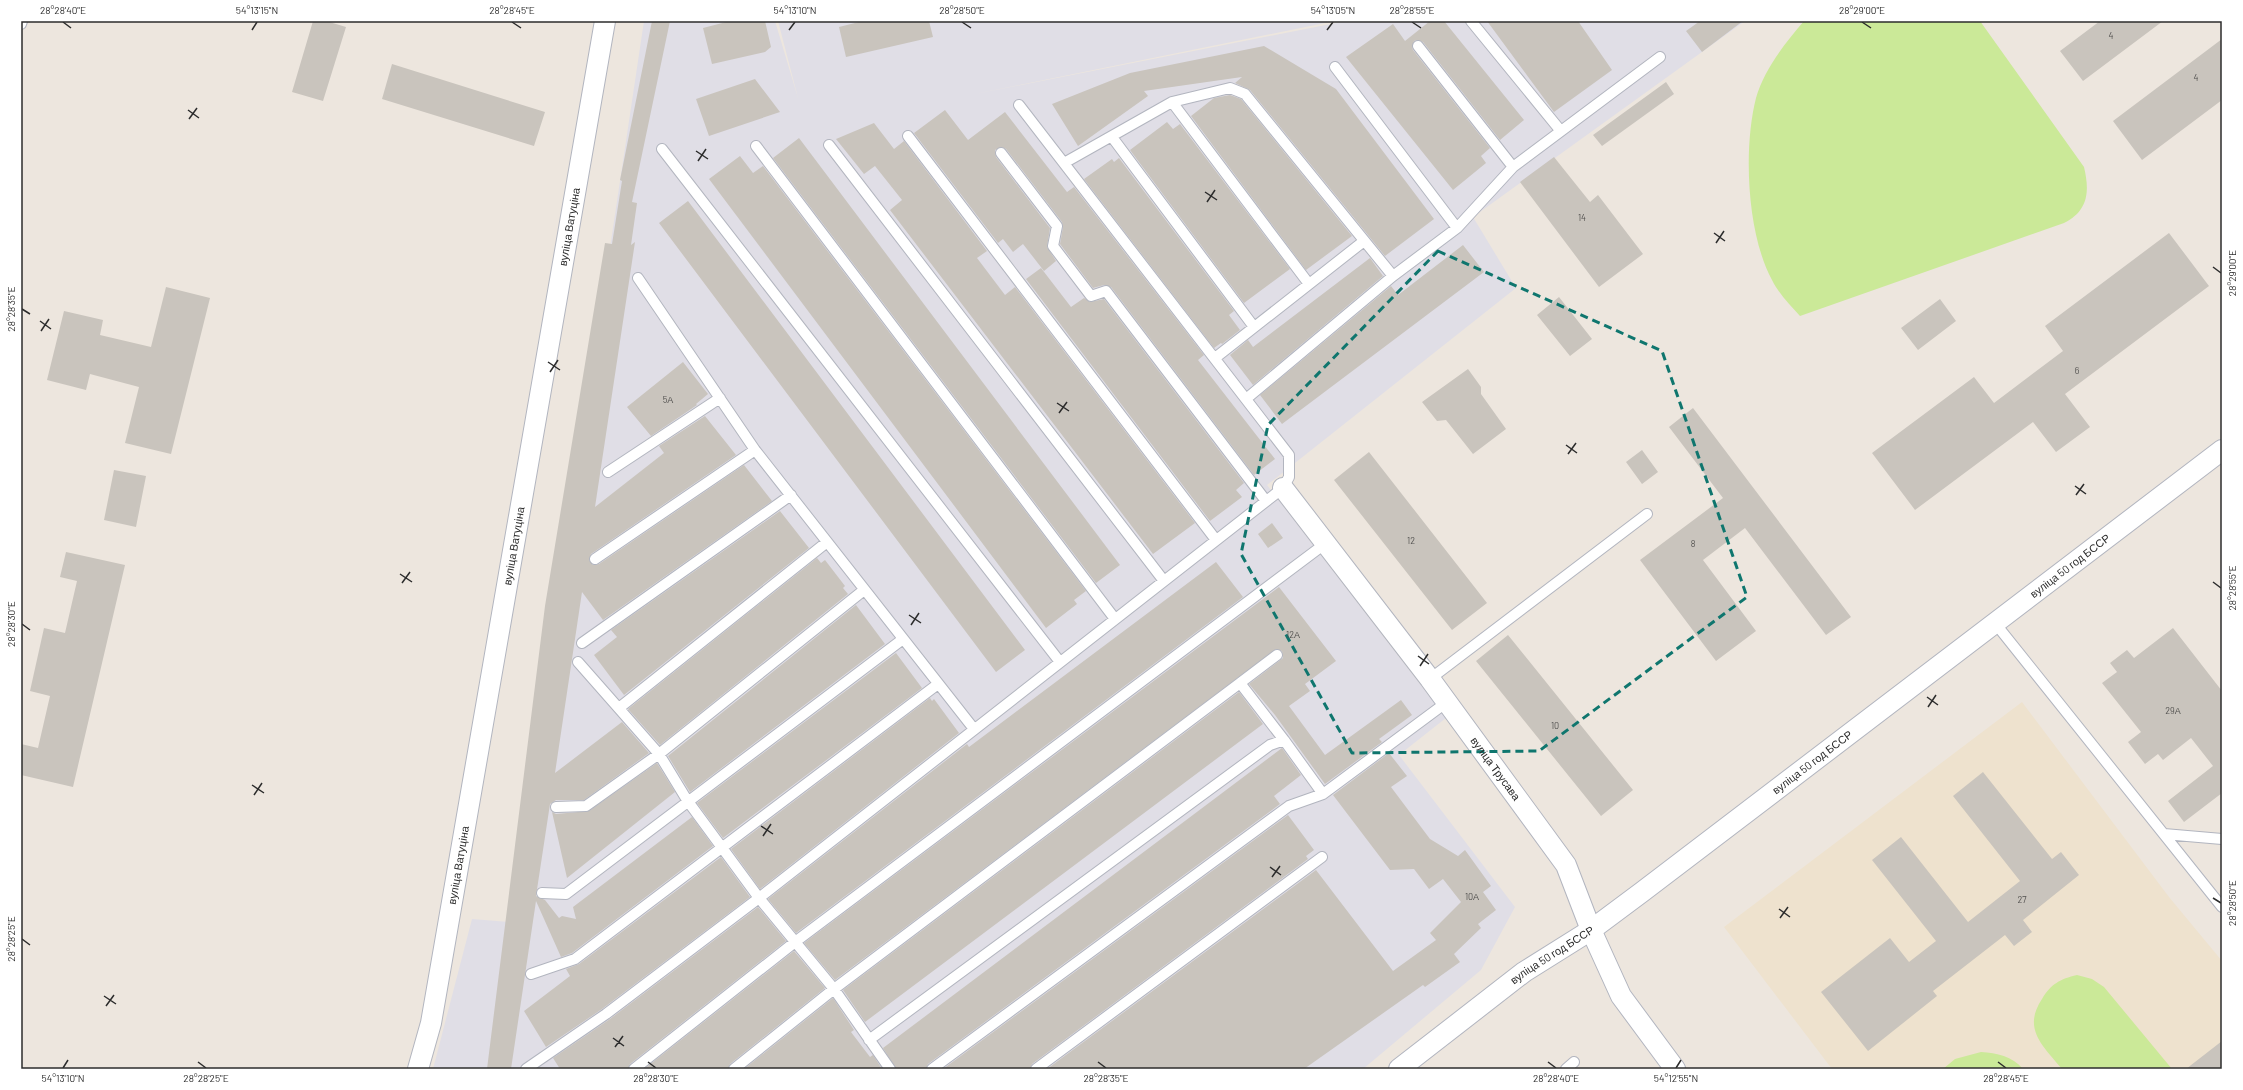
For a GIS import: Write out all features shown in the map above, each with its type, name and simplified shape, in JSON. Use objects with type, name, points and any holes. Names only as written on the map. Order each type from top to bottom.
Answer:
[{"type":"street","name":"вуліца Ватуціна","points":[[418,1069],[431,1023],[605,21]]},
{"type":"street","name":"вуліца 50 год БССР","points":[[1408,1066],[1524,972],[1591,930],[2222,450]]},
{"type":"street","name":"вуліца Трусава","points":[[1283,488],[1430,679],[1566,865],[1591,930],[1621,996],[1675,1069]]},
{"type":"lane","points":[[1471,21],[1560,130]]},
{"type":"lane","points":[[1418,46],[1513,167]]},
{"type":"lane","points":[[1246,399],[1393,276],[1457,228],[1513,167],[1560,130],[1660,57]]},
{"type":"lane","points":[[1335,67],[1457,228]]},
{"type":"lane","points":[[1064,163],[1112,138],[1172,102],[1230,88],[1245,94],[1393,276]]},
{"type":"lane","points":[[1172,102],[1309,284]]},
{"type":"lane","points":[[526,1069],[606,1014],[759,898],[1283,488],[1289,477],[1289,455],[1019,106]]},
{"type":"lane","points":[[908,136],[1216,540]]},
{"type":"lane","points":[[1112,138],[1254,327]]},
{"type":"lane","points":[[829,145],[1164,580]]},
{"type":"lane","points":[[756,146],[1115,619]]},
{"type":"lane","points":[[662,149],[1060,662]]},
{"type":"lane","points":[[1001,153],[1057,226],[1052,246],[1091,296],[1106,291],[1266,501]]},
{"type":"lane","points":[[1214,358],[1364,241]]},
{"type":"lane","points":[[638,278],[755,450],[974,729]]},
{"type":"lane","points":[[608,472],[720,398]]},
{"type":"lane","points":[[595,559],[755,450]]},
{"type":"lane","points":[[582,643],[791,495]]},
{"type":"lane","points":[[1430,679],[1647,514]]},
{"type":"lane","points":[[619,708],[828,542]]},
{"type":"lane","points":[[634,1069],[795,942],[1326,543]]},
{"type":"lane","points":[[556,807],[586,806],[659,754],[864,590]]},
{"type":"lane","points":[[1995,623],[2222,907]]},
{"type":"lane","points":[[542,893],[566,894],[687,800],[903,639]]},
{"type":"lane","points":[[734,1069],[834,989],[1277,655]]},
{"type":"lane","points":[[578,662],[659,754],[687,800],[724,848],[759,898],[834,989],[890,1069]]},
{"type":"lane","points":[[531,974],[575,959],[724,848],[938,684]]},
{"type":"lane","points":[[1240,684],[1284,740],[1323,794]]},
{"type":"lane","points":[[932,1069],[1289,806],[1323,794],[1447,702]]},
{"type":"lane","points":[[869,1040],[1270,745],[1284,740]]},
{"type":"lane","points":[[2164,834],[2222,839]]},
{"type":"lane","points":[[1036,1069],[1322,857]]},
{"type":"highlighted area","points":[[1438,251],[1662,351],[1747,597],[1539,751],[1352,753],[1241,554],[1268,425]]},
{"type":"shaded area","points":[[644,21],[775,21],[798,98],[778,21],[1335,21],[975,94],[1346,21],[1745,21],[1473,217],[1516,288],[1267,485],[1446,718],[1399,755],[1515,907],[1481,970],[1363,1069],[433,1069],[472,919],[509,922]]},
{"type":"shaded area","points":[[2022,702],[2169,897],[2222,961],[2222,1069],[1832,1069],[1724,927]]},
{"type":"green space","points":[[1804,21],[1980,21],[2084,167],[2087,193],[2078,213],[2064,223],[1800,316],[1778,290],[1764,261],[1757,239],[1753,216],[1749,166],[1752,119],[1756,98],[1764,77],[1776,57]]},
{"type":"green space","points":[[2077,975],[2092,979],[2104,987],[2172,1069],[2062,1069],[2037,1037],[2034,1019],[2036,1010],[2049,989],[2061,980]]},
{"type":"green space","points":[[1981,1052],[1993,1053],[2009,1058],[2023,1069],[1943,1069],[1955,1059]]},
{"type":"building","points":[[313,21],[326,21],[346,27],[323,101],[292,92]]},
{"type":"building","points":[[652,21],[670,21],[632,202],[637,203],[631,245],[635,242],[595,507],[664,453],[659,446],[705,416],[736,455],[591,554],[589,560],[593,565],[599,564],[744,465],[772,501],[603,620],[582,592],[555,773],[622,722],[649,753],[584,800],[556,800],[550,804],[536,896],[545,900],[559,918],[562,916],[576,919],[573,907],[692,817],[713,846],[572,953],[561,957],[536,901],[511,1069],[487,1069],[545,606],[605,243],[612,244],[622,181],[620,180]]},
{"type":"building","points":[[730,21],[765,21],[771,47],[765,52],[712,64],[703,28]]},
{"type":"building","points":[[863,21],[929,21],[933,37],[846,57],[839,27]]},
{"type":"building","points":[[1430,21],[1444,21],[1524,120],[1500,140],[1423,42],[1417,40],[1414,41],[1412,47],[1413,50],[1490,148],[1481,156],[1486,163],[1453,190],[1346,57],[1393,24],[1405,41]]},
{"type":"building","points":[[1487,21],[1578,21],[1612,70],[1554,112]]},
{"type":"building","points":[[1700,21],[1743,21],[1702,52],[1686,31]]},
{"type":"building","points":[[2100,21],[2163,21],[2083,81],[2060,51]]},
{"type":"building","points":[[2222,39],[2222,100],[2142,160],[2113,121]]},
{"type":"building","points":[[1264,46],[1336,89],[1434,219],[1385,256],[1250,90],[1235,83],[1242,77],[1144,91],[1148,96],[1078,146],[1052,104],[1130,73]]},
{"type":"building","points":[[392,64],[545,112],[534,146],[382,99]]},
{"type":"building","points":[[755,79],[780,112],[709,136],[696,99]]},
{"type":"building","points":[[1666,82],[1674,94],[1602,146],[1593,135]]},
{"type":"building","points":[[1230,95],[1241,99],[1352,236],[1306,270],[1191,116],[1214,98]]},
{"type":"building","points":[[945,110],[968,140],[1005,112],[1067,192],[1074,187],[1204,355],[1198,360],[1275,459],[1254,475],[1111,287],[1104,285],[1093,288],[1060,244],[1063,227],[1062,222],[1006,149],[1001,147],[995,150],[996,157],[1050,228],[1047,247],[1056,261],[1044,271],[1023,244],[1013,252],[1003,239],[998,243],[914,133]]},
{"type":"building","points":[[1167,122],[1173,129],[1180,124],[1290,269],[1244,303],[1130,150]]},
{"type":"building","points":[[874,123],[894,149],[904,141],[987,251],[977,258],[1005,295],[1015,287],[1195,523],[1153,554],[890,210],[902,200],[875,166],[864,174],[836,139]]},
{"type":"building","points":[[799,138],[1120,565],[1096,583],[773,158]]},
{"type":"building","points":[[740,156],[753,173],[763,166],[1086,591],[1074,600],[1077,604],[1046,628],[709,179]]},
{"type":"building","points":[[1554,157],[1590,202],[1598,195],[1643,254],[1599,287],[1520,182]]},
{"type":"building","points":[[1119,158],[1234,311],[1229,315],[1240,330],[1222,344],[1221,343],[1214,348],[1084,179],[1112,159],[1114,162]]},
{"type":"building","points":[[688,201],[1025,650],[996,672],[659,223]]},
{"type":"building","points":[[2169,233],[2209,286],[2065,394],[2090,427],[2056,452],[2033,422],[1915,510],[1872,453],[1974,377],[1994,403],[2063,351],[2045,326]]},
{"type":"building","points":[[1463,245],[1484,272],[1282,424],[1260,395],[1391,286],[1398,295]]},
{"type":"building","points":[[1370,258],[1383,276],[1253,385],[1230,355],[1248,340],[1253,347]]},
{"type":"building","points":[[1041,268],[1071,307],[1084,298],[1090,302],[1104,299],[1244,483],[1236,490],[1242,497],[1210,521],[1026,279]]},
{"type":"building","points":[[166,287],[210,298],[171,454],[125,443],[139,387],[90,374],[86,390],[47,380],[64,311],[103,320],[100,335],[151,347]]},
{"type":"building","points":[[1559,297],[1592,339],[1570,356],[1537,315]]},
{"type":"building","points":[[1940,299],[1956,321],[1918,350],[1901,328]]},
{"type":"building","points":[[683,362],[708,394],[696,404],[697,405],[651,436],[627,407]]},
{"type":"building","points":[[1468,369],[1481,387],[1481,394],[1506,429],[1473,454],[1446,420],[1437,421],[1422,402]]},
{"type":"building","points":[[1693,408],[1851,617],[1826,635],[1745,528],[1703,560],[1756,631],[1716,661],[1640,560],[1723,498],[1669,427]]},
{"type":"building","points":[[1642,450],[1658,472],[1642,484],[1626,462]]},
{"type":"building","points":[[1369,452],[1487,603],[1452,630],[1334,480]]},
{"type":"building","points":[[114,470],[146,476],[136,527],[104,520]]},
{"type":"building","points":[[780,511],[809,548],[624,695],[594,655],[617,637],[611,630]]},
{"type":"building","points":[[1272,523],[1283,538],[1268,548],[1258,534]]},
{"type":"building","points":[[66,552],[125,565],[73,787],[21,775],[21,744],[38,748],[50,696],[30,691],[44,628],[65,633],[77,581],[60,577]]},
{"type":"building","points":[[817,558],[821,563],[825,560],[845,586],[843,588],[848,594],[660,745],[628,709]]},
{"type":"building","points":[[1216,562],[1243,597],[796,933],[768,899],[967,744],[969,747]]},
{"type":"building","points":[[1279,587],[1336,661],[1305,684],[1310,691],[1289,706],[1325,755],[1401,700],[1412,715],[1379,739],[1382,742],[1325,784],[1275,715],[1249,684],[1283,658],[1282,651],[1276,649],[835,980],[804,943]]},
{"type":"building","points":[[856,605],[885,644],[690,792],[668,756]]},
{"type":"building","points":[[2173,628],[2222,691],[2222,793],[2184,822],[2168,801],[2213,766],[2191,738],[2163,760],[2158,754],[2145,764],[2128,742],[2141,732],[2102,683],[2117,672],[2110,663],[2127,650],[2134,658]]},
{"type":"building","points":[[1508,635],[1633,790],[1601,816],[1476,661]]},
{"type":"building","points":[[896,653],[922,688],[723,838],[697,803]]},
{"type":"building","points":[[1239,692],[1263,724],[865,1022],[843,990]]},
{"type":"building","points":[[930,698],[932,701],[934,699],[959,733],[760,889],[731,849]]},
{"type":"building","points":[[1282,748],[1301,775],[1274,796],[1280,804],[928,1064],[926,1069],[896,1069],[883,1048]]},
{"type":"building","points":[[1389,753],[1407,776],[1391,787],[1430,839],[1458,856],[1465,850],[1491,886],[1483,892],[1496,910],[1478,924],[1481,928],[1454,954],[1460,962],[1425,987],[1423,985],[1304,1069],[1047,1069],[1316,870],[1393,971],[1436,940],[1430,933],[1461,902],[1443,879],[1429,889],[1414,869],[1390,870],[1333,795]]},
{"type":"building","points":[[657,763],[675,792],[567,878],[552,812],[556,814],[589,811]]},
{"type":"building","points":[[1983,772],[2052,859],[2061,852],[2079,875],[2023,920],[2032,932],[2014,946],[2005,935],[1933,991],[1937,996],[1868,1051],[1821,992],[1890,938],[1909,962],[1936,941],[1872,860],[1901,837],[1968,922],[2020,881],[1953,796]]},
{"type":"building","points":[[1288,815],[1314,850],[1306,856],[1308,859],[1032,1064],[1030,1069],[943,1069]]},
{"type":"building","points":[[721,857],[750,897],[602,1009],[546,1047],[524,1011],[570,976],[566,969],[579,964]]},
{"type":"building","points":[[758,907],[786,941],[630,1064],[628,1069],[560,1069],[553,1058],[610,1019]]},
{"type":"building","points":[[794,951],[825,988],[730,1064],[728,1069],[644,1069]]},
{"type":"building","points":[[833,998],[854,1030],[851,1032],[870,1057],[873,1055],[882,1069],[744,1069]]},
{"type":"building","points":[[2222,1041],[2222,1069],[2186,1069]]}]
